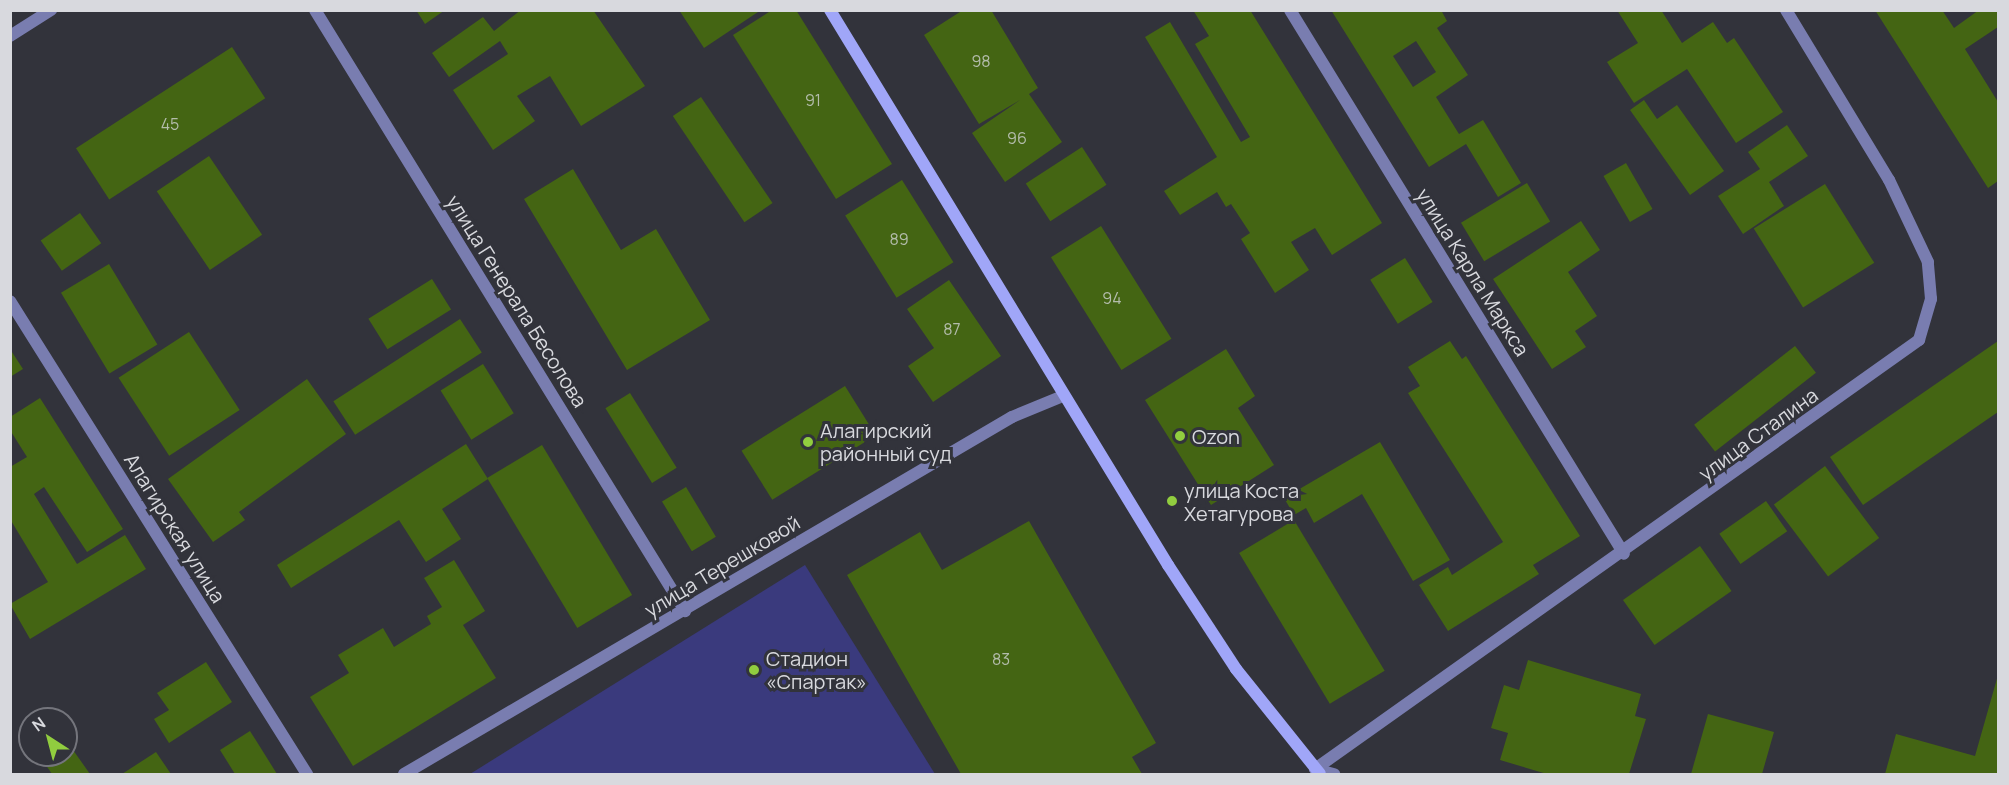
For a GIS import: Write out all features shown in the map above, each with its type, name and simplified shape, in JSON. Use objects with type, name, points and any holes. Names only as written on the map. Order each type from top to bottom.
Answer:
[{"type":"main road","points":[[830,10],[1063,396],[1236,669],[1318,772]]},
{"type":"street","points":[[10,36],[51,10]]},
{"type":"street","name":"улица Генерала Бесолова","points":[[315,10],[685,611]]},
{"type":"street","name":"улица Карла Маркса","points":[[1290,10],[1623,554]]},
{"type":"street","name":"улица Сталина","points":[[1318,772],[1919,340],[1931,299],[1928,262],[1888,180],[1786,10]]},
{"type":"street","name":"Алагирская улица","points":[[10,301],[307,774]]},
{"type":"street","name":"улица Терешковой","points":[[404,774],[1012,417],[1063,396]]},
{"type":"street","points":[[1318,772],[1334,774]]},
{"type":"shaded area","name":"Стадион «Спартак»","points":[[805,565],[935,774],[470,774]]},
{"type":"building","points":[[416,10],[445,10],[425,24]]},
{"type":"building","points":[[521,10],[593,10],[645,86],[581,126],[550,76],[517,96],[535,121],[493,150],[453,90],[508,54],[500,41],[449,77],[432,53],[483,17],[494,31]]},
{"type":"building","points":[[679,10],[761,10],[704,48]]},
{"type":"building","points":[[772,10],[796,10],[892,164],[836,199],[733,35]]},
{"type":"building","points":[[963,10],[991,10],[1038,88],[1029,94],[1062,142],[1005,182],[972,133],[1020,100],[979,124],[924,35]]},
{"type":"building","points":[[1193,10],[1250,10],[1382,223],[1332,255],[1315,228],[1291,242],[1309,270],[1275,293],[1241,239],[1250,233],[1231,204],[1226,207],[1217,192],[1180,215],[1164,191],[1217,157],[1145,37],[1170,22],[1241,142],[1250,137],[1195,44],[1209,36]]},
{"type":"building","points":[[1331,10],[1441,10],[1447,21],[1437,28],[1468,75],[1436,97],[1459,134],[1483,120],[1521,183],[1498,197],[1466,144],[1429,167]],"holes":[[[1416,41],[1436,72],[1413,87],[1393,56]]]},
{"type":"building","points":[[1617,10],[1661,10],[1682,43],[1713,22],[1727,43],[1734,38],[1783,112],[1736,143],[1687,69],[1634,103],[1607,62],[1638,43]]},
{"type":"building","points":[[1875,10],[1942,10],[1954,28],[1979,10],[1998,10],[1998,27],[1965,49],[1998,102],[1998,181],[1988,188]]},
{"type":"building","points":[[232,47],[265,98],[109,199],[76,148]]},
{"type":"building","points":[[701,97],[773,203],[744,222],[673,116]]},
{"type":"building","points":[[1644,100],[1657,119],[1677,105],[1724,171],[1690,195],[1630,110]]},
{"type":"building","points":[[1787,125],[1808,156],[1769,182],[1784,206],[1743,234],[1718,196],[1760,169],[1748,152]]},
{"type":"building","points":[[1082,147],[1107,185],[1050,221],[1026,183]]},
{"type":"building","points":[[209,156],[262,235],[210,270],[157,191]]},
{"type":"building","points":[[1626,163],[1652,209],[1630,222],[1603,176]]},
{"type":"building","points":[[573,169],[621,250],[656,229],[710,320],[627,370],[524,199]]},
{"type":"building","points":[[902,180],[953,262],[897,298],[845,216]]},
{"type":"building","points":[[1527,183],[1550,222],[1484,261],[1461,223]]},
{"type":"building","points":[[1825,184],[1874,263],[1803,307],[1754,229]]},
{"type":"building","points":[[80,213],[101,243],[62,271],[41,241]]},
{"type":"building","points":[[1581,221],[1600,250],[1568,272],[1597,316],[1575,331],[1586,347],[1552,369],[1493,279]]},
{"type":"building","points":[[1101,226],[1171,339],[1121,370],[1051,257]]},
{"type":"building","points":[[1405,258],[1433,302],[1398,324],[1370,280]]},
{"type":"building","points":[[109,264],[157,345],[109,373],[61,293]]},
{"type":"building","points":[[432,279],[451,310],[387,349],[368,319]]},
{"type":"building","points":[[949,280],[1001,356],[933,402],[908,366],[934,348],[907,309]]},
{"type":"building","points":[[460,319],[482,353],[355,435],[333,401]]},
{"type":"building","points":[[189,332],[240,410],[169,456],[119,378]]},
{"type":"building","points":[[1450,341],[1462,359],[1466,356],[1580,536],[1533,565],[1539,574],[1448,631],[1419,585],[1448,567],[1452,575],[1503,542],[1408,393],[1420,386],[1408,367]]},
{"type":"building","points":[[1998,341],[1998,412],[1863,505],[1830,457]]},
{"type":"building","points":[[1795,346],[1816,373],[1715,452],[1694,425]]},
{"type":"building","points":[[10,349],[23,369],[10,377]]},
{"type":"building","points":[[1226,349],[1255,396],[1238,408],[1274,465],[1211,505],[1145,400]]},
{"type":"building","points":[[483,364],[514,413],[471,440],[441,390]]},
{"type":"building","points":[[307,379],[346,434],[239,512],[245,520],[213,542],[168,479]]},
{"type":"building","name":"Алагирский районный суд","points":[[845,386],[876,435],[772,500],[742,451]]},
{"type":"building","points":[[630,393],[677,468],[652,483],[605,408]]},
{"type":"building","points":[[40,398],[123,529],[87,552],[44,487],[34,494],[77,564],[125,535],[146,569],[30,639],[10,604],[48,582],[10,519],[10,467],[27,457],[10,430],[10,417]]},
{"type":"building","points":[[1380,442],[1450,560],[1413,581],[1362,494],[1314,523],[1306,508],[1294,515],[1284,498]]},
{"type":"building","points":[[466,444],[488,479],[442,509],[461,539],[426,562],[399,520],[291,588],[277,565]]},
{"type":"building","points":[[542,445],[632,595],[577,628],[487,478]]},
{"type":"building","points":[[1825,466],[1879,538],[1828,576],[1774,505]]},
{"type":"building","points":[[686,487],[716,537],[692,551],[662,501]]},
{"type":"building","points":[[1766,501],[1787,531],[1741,564],[1719,534]]},
{"type":"building","points":[[1294,520],[1385,671],[1330,704],[1239,553]]},
{"type":"building","points":[[1029,521],[1156,743],[1132,757],[1142,774],[961,774],[847,575],[920,532],[942,570]]},
{"type":"building","points":[[1700,546],[1732,591],[1655,645],[1623,600]]},
{"type":"building","points":[[454,560],[485,611],[463,625],[496,678],[353,766],[310,697],[349,673],[338,655],[383,628],[394,647],[431,624],[427,616],[442,607],[424,578]]},
{"type":"building","points":[[1528,660],[1641,694],[1635,716],[1646,719],[1629,774],[1547,774],[1500,760],[1508,733],[1491,728],[1504,685],[1519,690]]},
{"type":"building","points":[[206,662],[232,702],[169,743],[154,719],[169,710],[157,693]]},
{"type":"building","points":[[1998,675],[1998,774],[1885,774],[1896,734],[1975,756]]},
{"type":"building","points":[[1708,714],[1774,732],[1762,774],[1691,774]]},
{"type":"building","points":[[250,731],[277,774],[235,774],[220,750]]},
{"type":"building","points":[[156,752],[171,774],[122,774]]},
{"type":"building","points":[[78,757],[90,774],[52,774],[47,767],[78,767]]},
{"type":"place","name":"Ozon","points":[[1180,436]]},
{"type":"place","name":"Алагирский районный суд","points":[[808,442]]},
{"type":"place","name":"улица Коста Хетагурова","points":[[1172,501]]},
{"type":"place","name":"Стадион «Спартак»","points":[[754,670]]}]
